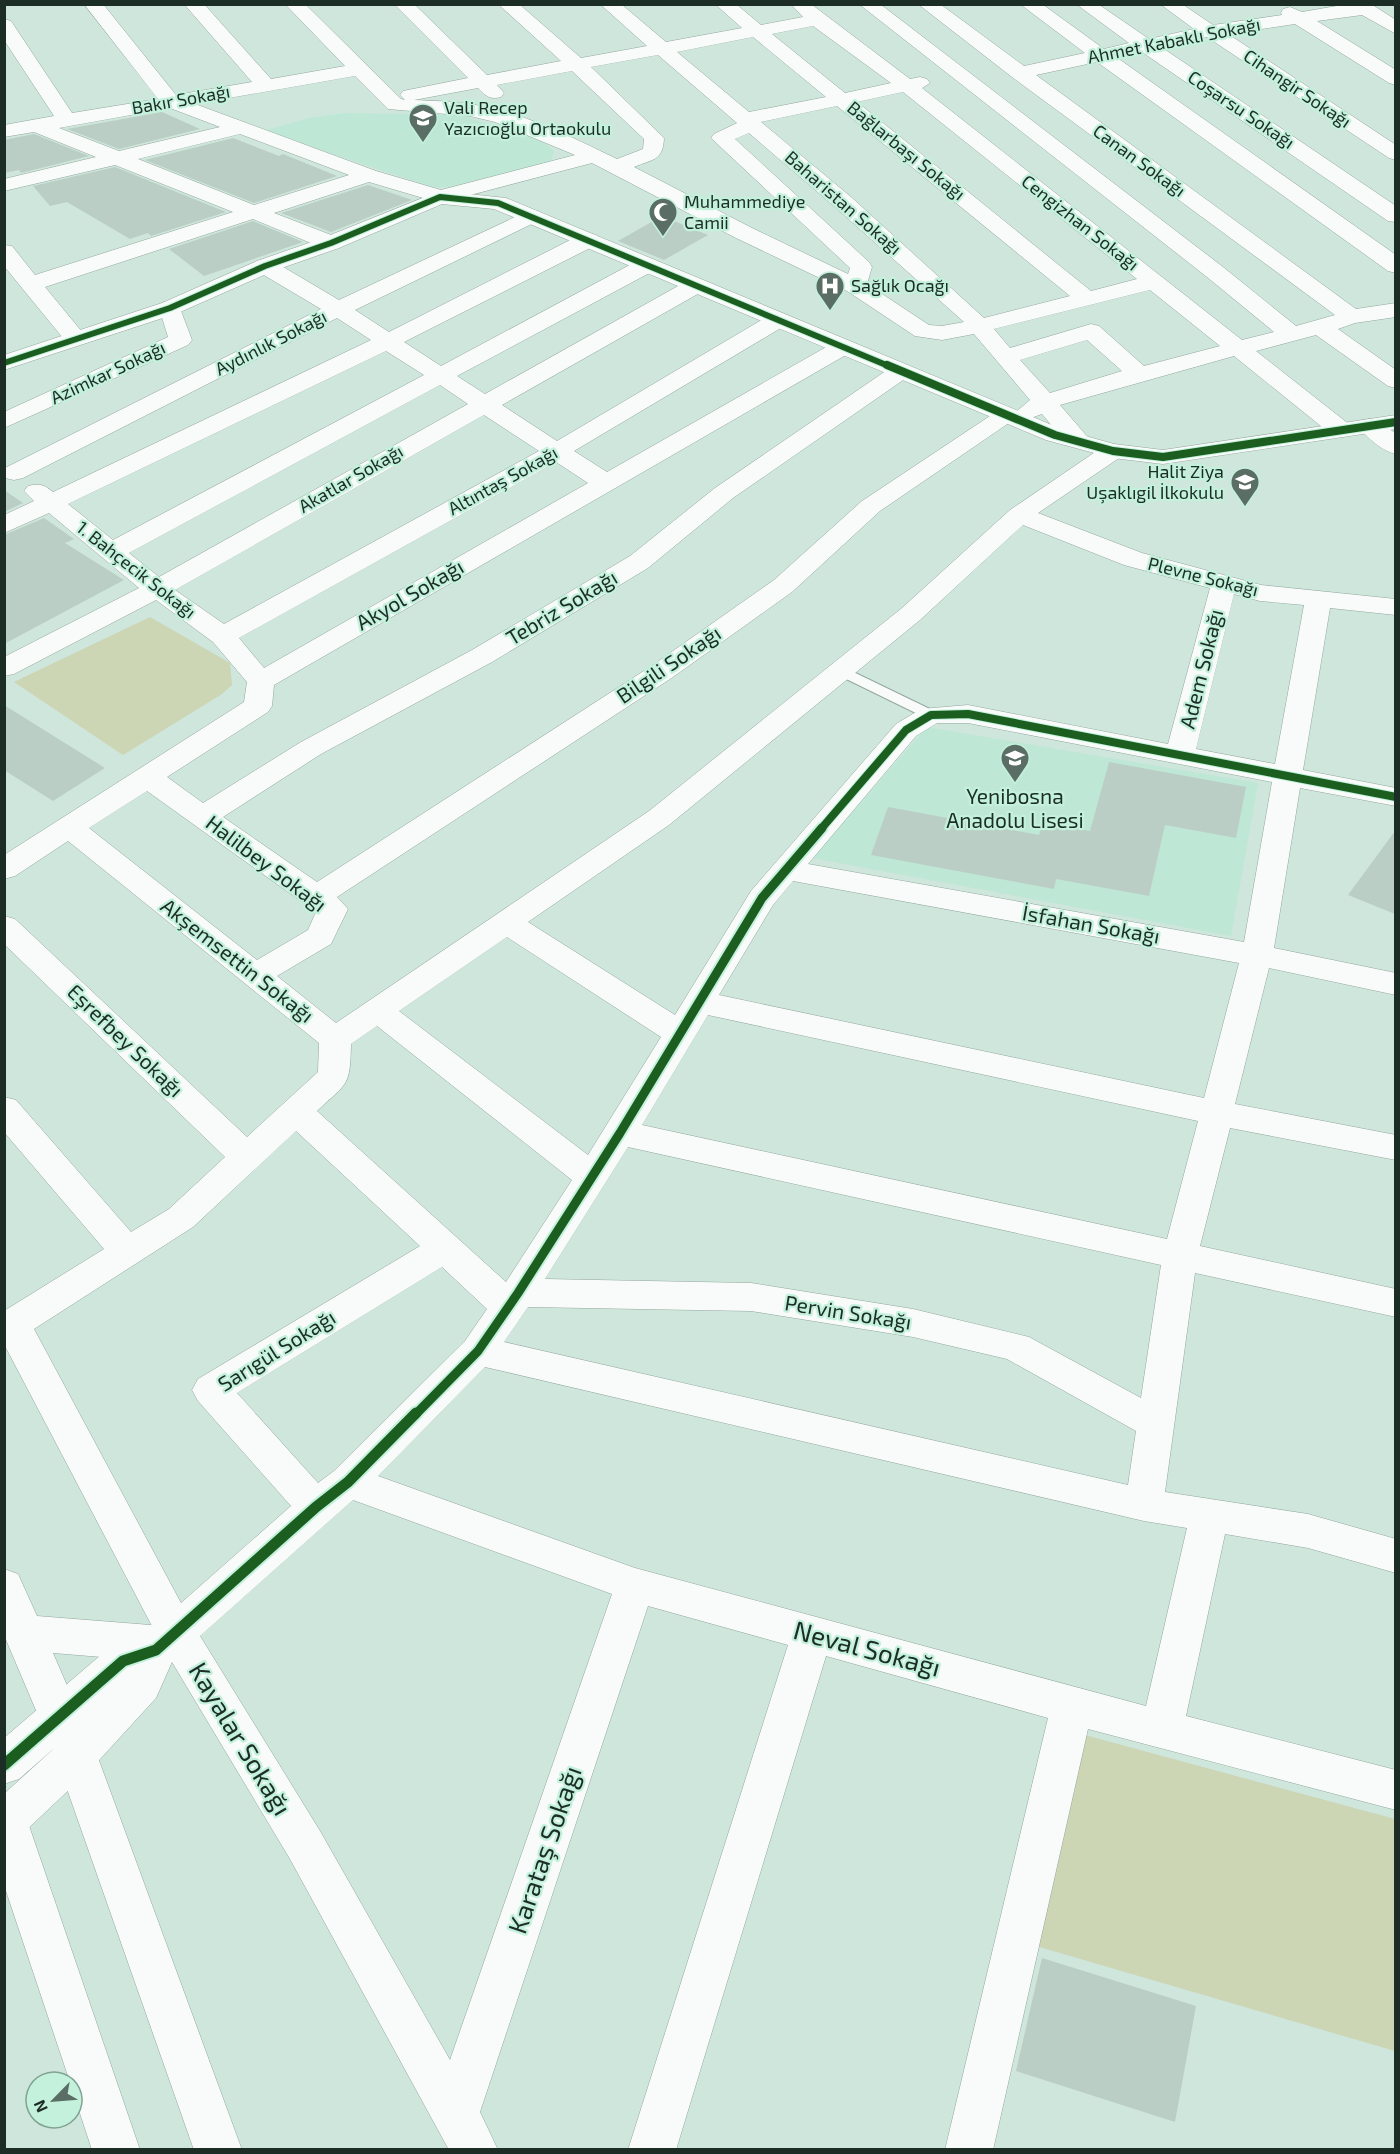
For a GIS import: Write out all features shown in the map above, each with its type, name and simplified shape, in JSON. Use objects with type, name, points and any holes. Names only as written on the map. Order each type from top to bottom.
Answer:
[{"type":"street","points":[[93,4],[171,102],[369,175],[440,197],[498,203],[1055,435],[1113,451],[1163,457],[1395,422]]},
{"type":"street","points":[[193,4],[266,86]]},
{"type":"street","points":[[294,4],[394,105],[470,110],[529,128],[617,166],[744,233],[858,276],[922,331],[942,333],[980,326],[1154,282]]},
{"type":"street","points":[[403,4],[529,128]]},
{"type":"street","points":[[507,4],[575,63],[654,138],[653,152],[617,166]]},
{"type":"street","name":"Baharistan Sokağı","points":[[609,4],[749,122],[969,314],[1080,442]]},
{"type":"street","name":"Bağlarbaşı Sokağı","points":[[724,4],[1087,299]]},
{"type":"street","name":"Cengizhan Sokağı","points":[[800,4],[817,20],[907,86],[1341,430]]},
{"type":"street","points":[[868,4],[1292,335]]},
{"type":"street","name":"Canan Sokağı","points":[[927,4],[1352,317]]},
{"type":"street","points":[[1029,4],[1392,260]]},
{"type":"street","name":"Coşarsu Sokağı","points":[[1085,4],[1395,216]]},
{"type":"street","name":"Cihangir Sokağı","points":[[1169,4],[1395,154]]},
{"type":"street","points":[[1277,4],[1395,79]]},
{"type":"street","points":[[1361,7],[1395,28]]},
{"type":"street","name":"Ahmet Kabaklı Sokağı","points":[[1019,73],[1210,31],[1361,7]]},
{"type":"street","points":[[388,99],[817,20]]},
{"type":"street","points":[[4,25],[67,120]]},
{"type":"street","name":"Bakır Sokağı","points":[[4,131],[358,70]]},
{"type":"street","points":[[749,122],[842,99],[959,75]]},
{"type":"street","name":"Baharistan Sokağı","points":[[749,122],[721,138],[858,276]]},
{"type":"street","points":[[37,125],[251,213],[331,243]]},
{"type":"street","points":[[4,185],[242,128]]},
{"type":"street","points":[[4,363],[170,308],[265,266],[331,243],[440,197],[594,156]]},
{"type":"street","points":[[30,284],[369,175]]},
{"type":"street","name":"Aydınlık Sokağı","points":[[9,469],[530,216]]},
{"type":"street","points":[[4,525],[388,341],[588,240]]},
{"type":"street","points":[[4,250],[75,338]]},
{"type":"street","points":[[111,552],[647,265]]},
{"type":"street","points":[[265,266],[338,309],[606,483]]},
{"type":"street","points":[[858,276],[915,266]]},
{"type":"street","name":"Akatlar Sokağı","points":[[4,668],[157,589],[695,286]]},
{"type":"street","name":"Azimkar Sokağı","points":[[4,421],[180,340],[170,308]]},
{"type":"street","name":"Bilgili Sokağı","points":[[316,897],[672,665],[783,586],[870,506],[1012,417],[1044,402],[1139,374],[1292,335],[1352,317],[1395,310]]},
{"type":"street","name":"Altıntaş Sokağı","points":[[223,636],[557,451],[778,320]]},
{"type":"street","points":[[1320,327],[1395,381]]},
{"type":"street","points":[[1005,357],[1091,331],[1139,374]]},
{"type":"street","name":"Akyol Sokağı","points":[[261,681],[843,347]]},
{"type":"street","name":"Tebriz Sokağı","points":[[203,816],[311,748],[482,656],[639,562],[724,493],[902,371]]},
{"type":"street","points":[[1370,426],[1395,447]]},
{"type":"street","points":[[9,1327],[181,1218],[334,1076],[335,1039],[659,818],[911,614],[1019,515],[1113,451]]},
{"type":"street","name":"1. Bahçecik Sokağı","points":[[9,469],[157,589],[223,636],[261,681]]},
{"type":"street","name":"Plevne Sokağı","points":[[1019,515],[1133,559],[1260,593],[1395,607]]},
{"type":"street","name":"Adem Sokağı","points":[[1180,754],[1224,583]]},
{"type":"street","points":[[1144,1505],[1180,1256],[1257,955],[1318,599]]},
{"type":"street","points":[[4,869],[258,706],[261,681]]},
{"type":"street","points":[[4,1765],[68,1736],[141,1685],[165,1642],[316,1507],[348,1482],[478,1351],[592,1178],[762,898],[906,730],[931,715],[968,714],[1288,774],[1395,797]]},
{"type":"street","name":"Halilbey Sokağı","points":[[147,777],[333,909],[320,936],[255,975]]},
{"type":"street","name":"Akşemsettin Sokağı","points":[[69,827],[335,1039]]},
{"type":"street","name":"İsfahan Sokağı","points":[[786,870],[1257,955],[1395,984]]},
{"type":"street","points":[[506,922],[680,1034]]},
{"type":"street","name":"Eşrefbey Sokağı","points":[[4,926],[246,1157]]},
{"type":"street","points":[[699,1002],[1217,1113],[1395,1148]]},
{"type":"street","points":[[377,1010],[592,1178]]},
{"type":"street","points":[[4,1109],[127,1252]]},
{"type":"street","points":[[296,1111],[444,1248],[513,1300]]},
{"type":"street","points":[[620,1133],[1395,1303]]},
{"type":"street","name":"Sarıgül Sokağı","points":[[316,1507],[211,1390],[444,1248]]},
{"type":"street","name":"Pervin Sokağı","points":[[513,1300],[751,1297],[912,1323],[1016,1347],[1156,1424]]},
{"type":"street","name":"Kayalar Sokağı","points":[[9,1327],[165,1642],[305,1845],[465,2132]]},
{"type":"street","points":[[478,1351],[1144,1505],[1308,1531],[1395,1556]]},
{"type":"street","name":"Neval Sokağı","points":[[348,1482],[635,1585],[1072,1706],[1395,1790]]},
{"type":"street","points":[[1162,1729],[1210,1515]]},
{"type":"street","name":"Karataş Sokağı","points":[[465,2132],[635,1585]]},
{"type":"street","points":[[4,1586],[68,1736],[218,2150]]},
{"type":"street","points":[[24,1633],[165,1642]]},
{"type":"street","points":[[652,2150],[812,1634]]},
{"type":"street","points":[[969,2150],[1072,1706]]},
{"type":"street","points":[[68,1736],[5,1820],[116,2150]]},
{"type":"lane","points":[[841,671],[931,715]]},
{"type":"shaded area","name":"Vali Recep Yazıcıoğlu Ortaokulu","points":[[345,113],[462,115],[497,128],[536,136],[554,151],[550,165],[465,187],[432,187],[263,131],[309,118]]},
{"type":"shaded area","points":[[150,617],[230,663],[232,685],[222,694],[123,755],[14,682]]},
{"type":"shaded area","points":[[927,727],[1258,783],[1231,936],[812,858]]},
{"type":"shaded area","points":[[1081,1734],[1395,1819],[1395,2051],[1036,1946]]},
{"type":"building","points":[[162,112],[200,129],[119,149],[67,129]]},
{"type":"building","points":[[34,134],[89,156],[21,173],[19,170],[4,173],[4,140]]},
{"type":"building","points":[[233,138],[279,156],[283,154],[337,176],[254,203],[145,160]]},
{"type":"building","points":[[115,167],[226,212],[151,236],[148,233],[130,239],[67,202],[50,206],[33,186]]},
{"type":"building","points":[[368,185],[412,200],[331,232],[281,213]]},
{"type":"building","name":"Muhammediye Camii","points":[[662,216],[708,235],[664,260],[618,241]]},
{"type":"building","points":[[253,221],[303,242],[204,276],[169,249]]},
{"type":"building","points":[[4,490],[23,503],[4,512]]},
{"type":"building","points":[[44,518],[74,539],[65,543],[124,580],[4,644],[4,535]]},
{"type":"building","points":[[4,705],[105,768],[53,801],[4,770]]},
{"type":"building","points":[[1109,762],[1246,787],[1236,838],[1165,825],[1149,896],[1056,879],[1054,889],[871,855],[888,807],[1039,835],[1043,823],[1090,831]]},
{"type":"building","points":[[1395,831],[1395,914],[1348,895]]},
{"type":"building","points":[[1042,1958],[1196,2006],[1175,2122],[1016,2071]]},
{"type":"cycle path","points":[[4,363],[170,308],[265,266],[331,243],[440,197],[498,203],[1055,435],[1113,451],[1163,457],[1396,422]]},
{"type":"cycle path","points":[[4,1765],[123,1661],[156,1650],[163,1644],[316,1507],[348,1482],[478,1351],[518,1293],[620,1133],[762,898],[906,730],[931,715],[968,714],[1396,797]]},
{"type":"place","name":"Vali Recep Yazıcıoğlu Ortaokulu","points":[[423,144]]},
{"type":"place","name":"Muhammediye Camii","points":[[663,238]]},
{"type":"place","name":"Sağlık Ocağı","points":[[830,312]]},
{"type":"place","name":"Halit Ziya Uşaklıgil İlkokulu","points":[[1245,508]]},
{"type":"place","name":"Yenibosna Anadolu Lisesi","points":[[1015,784]]}]
